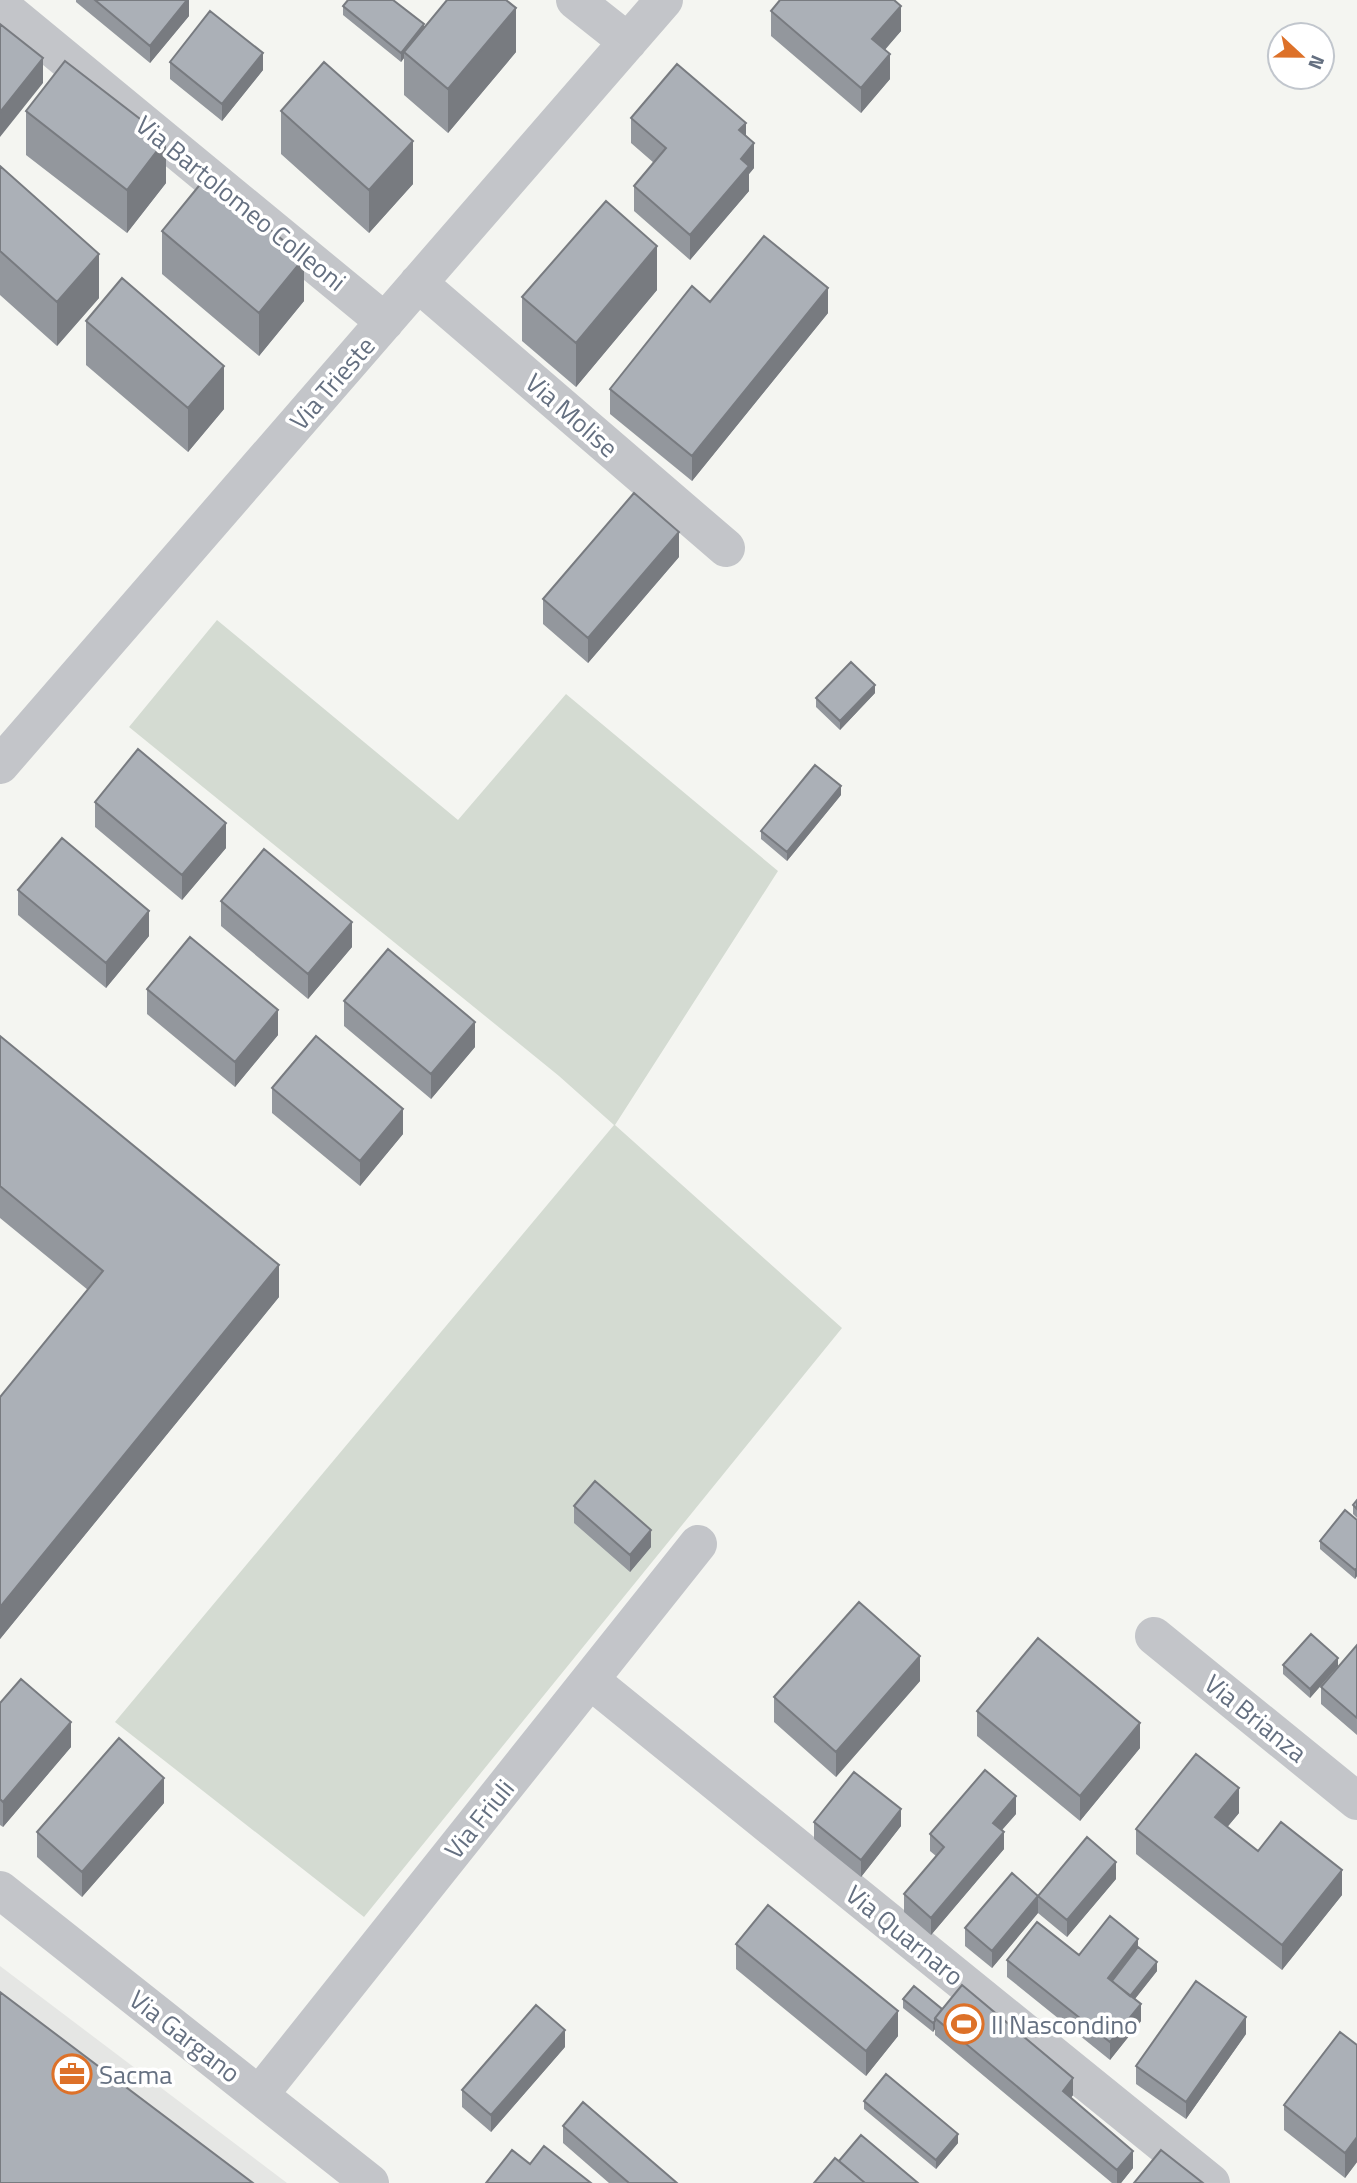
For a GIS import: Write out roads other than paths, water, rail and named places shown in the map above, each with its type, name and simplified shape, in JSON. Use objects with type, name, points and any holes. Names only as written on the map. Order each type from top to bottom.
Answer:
[{"type":"street","points":[[575,0],[628,42]]},
{"type":"street","name":"Via Trieste","points":[[0,765],[664,0]]},
{"type":"street","name":"Via Bartolomeo Colleoni","points":[[0,5],[385,321]]},
{"type":"street","name":"Via Molise","points":[[418,283],[726,548]]},
{"type":"street","name":"Via Friuli","points":[[260,2094],[698,1544]]},
{"type":"street","name":"Via Brianza","points":[[1154,1636],[1357,1801]]},
{"type":"street","name":"Via Quarnaro","points":[[590,1680],[1211,2183]]},
{"type":"street","name":"Via Gargano","points":[[0,1889],[370,2183]]},
{"type":"place","name":"Il Nascondino","points":[[964,2024]]},
{"type":"place","name":"Sacma","points":[[72,2074]]}]
